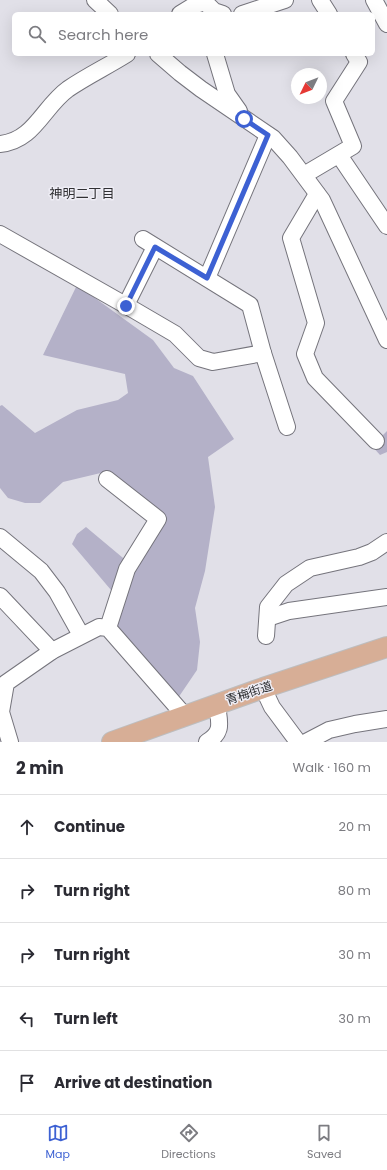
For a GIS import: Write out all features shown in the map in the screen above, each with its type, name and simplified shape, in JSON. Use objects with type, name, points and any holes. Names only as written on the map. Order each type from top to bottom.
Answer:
[{"type":"main road","name":"青梅街道","points":[[117,741],[263,688],[387,647]]},
{"type":"street","points":[[95,0],[108,12]]},
{"type":"street","points":[[248,12],[286,0]]},
{"type":"street","points":[[320,0],[328,12]]},
{"type":"street","points":[[374,0],[387,24]]},
{"type":"street","points":[[183,12],[193,6],[206,5],[217,12]]},
{"type":"street","points":[[0,144],[10,143],[25,135],[55,100],[68,90],[124,56]]},
{"type":"street","points":[[160,56],[180,73],[273,138],[290,157],[322,200],[387,340]]},
{"type":"street","points":[[217,56],[227,94],[244,119]]},
{"type":"street","points":[[304,175],[352,146],[334,101],[359,62],[355,56]]},
{"type":"street","points":[[207,278],[268,135]]},
{"type":"street","points":[[340,154],[387,226]]},
{"type":"street","points":[[318,194],[291,238],[316,323],[305,354],[315,378],[376,441]]},
{"type":"street","points":[[0,234],[174,334],[200,358],[213,362],[263,353]]},
{"type":"street","points":[[126,306],[149,243],[250,305],[263,353],[288,427]]},
{"type":"street","points":[[107,479],[158,519],[127,569],[108,628]]},
{"type":"street","points":[[0,537],[41,572],[57,592],[81,635]]},
{"type":"street","points":[[266,636],[268,607],[286,584],[310,568],[359,557],[372,552],[387,542]]},
{"type":"street","points":[[0,596],[52,651]]},
{"type":"street","points":[[268,618],[289,611],[387,597]]},
{"type":"street","points":[[10,742],[1,711],[6,683],[52,651],[81,635],[100,627],[108,628],[185,716]]},
{"type":"street","points":[[263,688],[272,708],[298,742]]},
{"type":"street","points":[[207,742],[214,738],[219,727],[216,705]]},
{"type":"street","points":[[306,742],[329,730],[387,719]]},
{"type":"shaded area","points":[[77,285],[153,340],[174,368],[193,376],[234,439],[208,457],[215,507],[205,571],[195,608],[200,642],[197,670],[178,698],[115,624],[122,603],[72,544],[77,534],[86,527],[135,568],[163,517],[109,471],[63,482],[40,503],[25,503],[8,498],[0,488],[0,406],[2,405],[35,433],[77,410],[118,400],[128,393],[125,374],[43,355]]},
{"type":"shaded area","points":[[387,431],[387,452],[380,455],[372,446]]},
{"type":"district","name":"神明二丁目","points":[[82,193]]},
{"type":"route","points":[[126,306],[155,247],[207,278],[268,135],[244,119]]}]
